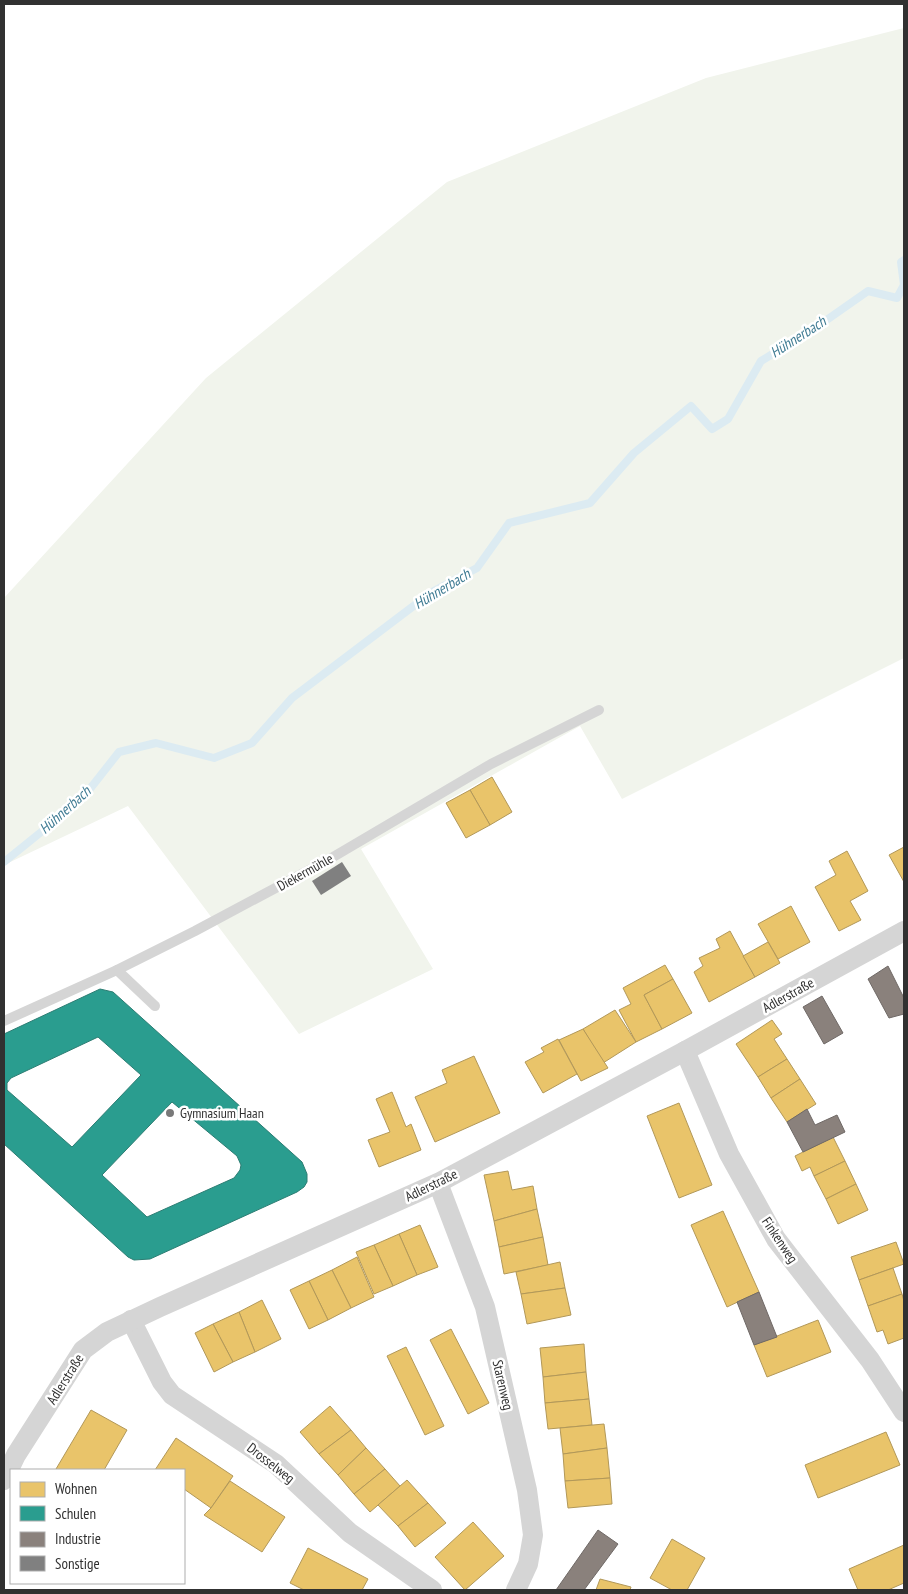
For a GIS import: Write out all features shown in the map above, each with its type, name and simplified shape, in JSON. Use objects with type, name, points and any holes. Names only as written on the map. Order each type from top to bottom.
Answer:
[{"type":"street","name":"Adlerstraße","points":[[4,1480],[16,1456],[83,1350],[107,1332],[438,1183],[685,1052],[904,931]]},
{"type":"street","name":"Finkenweg","points":[[685,1052],[729,1154],[776,1239],[870,1360],[904,1412]]},
{"type":"street","name":"Starenweg","points":[[438,1183],[485,1308],[527,1490],[533,1535],[528,1564],[516,1590]]},
{"type":"street","name":"Drosselweg","points":[[131,1320],[162,1382],[172,1395],[276,1464],[350,1533],[432,1590]]},
{"type":"lane","name":"Diekermühle","points":[[4,1021],[118,970],[195,931],[328,860],[491,764],[600,710]]},
{"type":"lane","points":[[118,970],[155,1006]]},
{"type":"shaded area","points":[[904,28],[904,658],[622,799],[580,726],[361,849],[433,969],[299,1034],[128,806],[4,865],[4,598],[206,378],[447,182],[706,78]]},
{"type":"building: Wohnen","points":[[492,777],[512,812],[490,825],[470,790]]},
{"type":"building: Wohnen","points":[[470,790],[490,825],[466,838],[446,803]]},
{"type":"building: Wohnen","points":[[904,847],[904,882],[889,855]]},
{"type":"building: Wohnen","points":[[847,851],[868,891],[850,901],[861,920],[839,931],[815,887],[836,875],[829,861]]},
{"type":"building: Wohnen","points":[[791,906],[810,942],[778,959],[758,924]]},
{"type":"building: Wohnen","points":[[730,931],[755,977],[709,1002],[694,972],[703,966],[699,958],[720,948],[716,939]]},
{"type":"building: Wohnen","points":[[768,942],[780,963],[755,977],[743,956]]},
{"type":"building: Wohnen","points":[[665,965],[673,979],[644,995],[662,1029],[636,1042],[619,1010],[631,1004],[623,988]]},
{"type":"building: Wohnen","points":[[673,979],[692,1013],[662,1029],[644,995]]},
{"type":"building: Wohnen","points":[[615,1010],[636,1042],[603,1063],[583,1029]]},
{"type":"building: Wohnen","points":[[772,1020],[782,1034],[774,1039],[787,1059],[758,1077],[736,1044]]},
{"type":"building: Wohnen","points":[[583,1029],[608,1068],[581,1081],[559,1040]]},
{"type":"building: Wohnen","points":[[558,1039],[577,1074],[543,1093],[525,1062],[544,1052],[541,1048]]},
{"type":"building: Wohnen","points":[[474,1056],[500,1113],[435,1142],[415,1097],[447,1083],[442,1070]]},
{"type":"building: Wohnen","points":[[787,1059],[800,1079],[771,1098],[758,1077]]},
{"type":"building: Wohnen","points":[[800,1079],[816,1104],[787,1122],[771,1098]]},
{"type":"building: Wohnen","points":[[392,1092],[406,1127],[411,1124],[421,1150],[379,1167],[368,1140],[390,1132],[376,1099]]},
{"type":"building: Wohnen","points":[[679,1103],[712,1185],[679,1198],[647,1116]]},
{"type":"building: Wohnen","points":[[833,1137],[845,1161],[814,1176],[810,1167],[802,1171],[795,1156]]},
{"type":"building: Wohnen","points":[[845,1161],[856,1184],[826,1199],[814,1176]]},
{"type":"building: Wohnen","points":[[508,1171],[512,1190],[533,1186],[537,1209],[494,1221],[484,1175]]},
{"type":"building: Wohnen","points":[[856,1184],[868,1210],[838,1224],[826,1199]]},
{"type":"building: Wohnen","points":[[537,1209],[543,1237],[499,1247],[494,1221]]},
{"type":"building: Wohnen","points":[[723,1211],[759,1292],[727,1307],[691,1225]]},
{"type":"building: Wohnen","points":[[420,1225],[438,1267],[417,1275],[399,1234]]},
{"type":"building: Wohnen","points":[[399,1234],[417,1275],[393,1286],[374,1245]]},
{"type":"building: Wohnen","points":[[543,1237],[548,1265],[504,1274],[499,1247]]},
{"type":"building: Wohnen","points":[[896,1242],[904,1264],[859,1280],[851,1257]]},
{"type":"building: Wohnen","points":[[374,1245],[393,1286],[374,1294],[356,1252]]},
{"type":"building: Wohnen","points":[[357,1257],[374,1297],[351,1308],[332,1270]]},
{"type":"building: Wohnen","points":[[560,1262],[565,1288],[521,1294],[516,1272]]},
{"type":"building: Wohnen","points":[[893,1268],[902,1294],[868,1306],[859,1280]]},
{"type":"building: Wohnen","points":[[332,1270],[351,1308],[328,1320],[309,1281]]},
{"type":"building: Wohnen","points":[[309,1281],[328,1320],[309,1329],[290,1290]]},
{"type":"building: Wohnen","points":[[565,1288],[571,1315],[527,1324],[521,1294]]},
{"type":"building: Wohnen","points":[[902,1294],[904,1301],[904,1338],[888,1344],[883,1330],[877,1332],[868,1306]]},
{"type":"building: Wohnen","points":[[262,1300],[281,1339],[255,1352],[239,1312]]},
{"type":"building: Wohnen","points":[[239,1312],[255,1352],[233,1362],[213,1324]]},
{"type":"building: Wohnen","points":[[818,1320],[831,1352],[767,1377],[754,1345]]},
{"type":"building: Wohnen","points":[[213,1324],[233,1362],[214,1372],[195,1333]]},
{"type":"building: Wohnen","points":[[451,1329],[489,1403],[468,1414],[430,1340]]},
{"type":"building: Wohnen","points":[[584,1344],[586,1372],[543,1377],[540,1348]]},
{"type":"building: Wohnen","points":[[406,1347],[444,1426],[425,1435],[387,1356]]},
{"type":"building: Wohnen","points":[[586,1372],[589,1399],[545,1403],[543,1377]]},
{"type":"building: Wohnen","points":[[589,1399],[592,1425],[548,1429],[545,1403]]},
{"type":"building: Wohnen","points":[[330,1406],[351,1430],[319,1454],[300,1432]]},
{"type":"building: Wohnen","points":[[91,1410],[127,1430],[105,1469],[56,1469]]},
{"type":"building: Wohnen","points":[[604,1424],[607,1448],[563,1454],[560,1428]]},
{"type":"building: Wohnen","points":[[351,1430],[366,1448],[338,1475],[319,1454]]},
{"type":"building: Wohnen","points":[[886,1432],[900,1465],[818,1498],[805,1465]]},
{"type":"building: Wohnen","points":[[176,1438],[233,1476],[211,1508],[185,1490],[185,1469],[156,1469]]},
{"type":"building: Wohnen","points":[[366,1448],[385,1469],[354,1494],[338,1475]]},
{"type":"building: Wohnen","points":[[607,1448],[610,1478],[565,1481],[563,1454]]},
{"type":"building: Wohnen","points":[[385,1469],[400,1486],[370,1512],[354,1494]]},
{"type":"building: Wohnen","points":[[610,1478],[612,1504],[568,1508],[565,1481]]},
{"type":"building: Wohnen","points":[[407,1480],[428,1503],[398,1526],[378,1505]]},
{"type":"building: Wohnen","points":[[230,1481],[285,1517],[262,1552],[204,1515]]},
{"type":"building: Wohnen","points":[[428,1503],[446,1523],[415,1547],[398,1526]]},
{"type":"building: Wohnen","points":[[473,1522],[504,1556],[465,1590],[435,1557]]},
{"type":"building: Wohnen","points":[[672,1539],[705,1558],[687,1590],[672,1590],[650,1578]]},
{"type":"building: Wohnen","points":[[904,1545],[904,1583],[888,1590],[858,1590],[849,1569]]},
{"type":"building: Wohnen","points":[[308,1548],[368,1579],[362,1590],[304,1590],[290,1583]]},
{"type":"building: Wohnen","points":[[600,1579],[631,1587],[630,1590],[596,1590]]},
{"type":"building: Schulen","points":[[100,989],[113,992],[302,1162],[307,1174],[307,1182],[297,1192],[150,1259],[134,1260],[128,1257],[4,1144],[4,1034]],"holes":[[[98,1037],[141,1075],[72,1147],[7,1090],[7,1083],[11,1078]],[[172,1102],[237,1156],[241,1165],[240,1170],[234,1178],[147,1217],[102,1175]]]},
{"type":"building: Industrie","points":[[888,966],[904,998],[904,1014],[889,1018],[868,979]]},
{"type":"building: Industrie","points":[[822,996],[843,1033],[824,1044],[803,1007]]},
{"type":"building: Industrie","points":[[807,1109],[815,1125],[837,1115],[845,1132],[803,1152],[787,1122]]},
{"type":"building: Industrie","points":[[759,1292],[777,1337],[754,1345],[737,1302]]},
{"type":"building: Industrie","points":[[598,1530],[618,1544],[584,1590],[556,1590]]},
{"type":"building: Sonstige","points":[[342,862],[351,876],[321,895],[312,881]]},
{"type":"waterway","name":"Hühnerbach","points":[[4,862],[82,799],[119,752],[156,743],[214,758],[252,743],[292,698],[432,592],[477,568],[509,523],[590,503],[634,453],[691,406],[712,429],[728,419],[761,361],[818,326],[868,291],[897,298],[904,285],[901,262],[904,260]]},
{"type":"place","name":"Gymnasium Haan","points":[[170,1113]]}]
